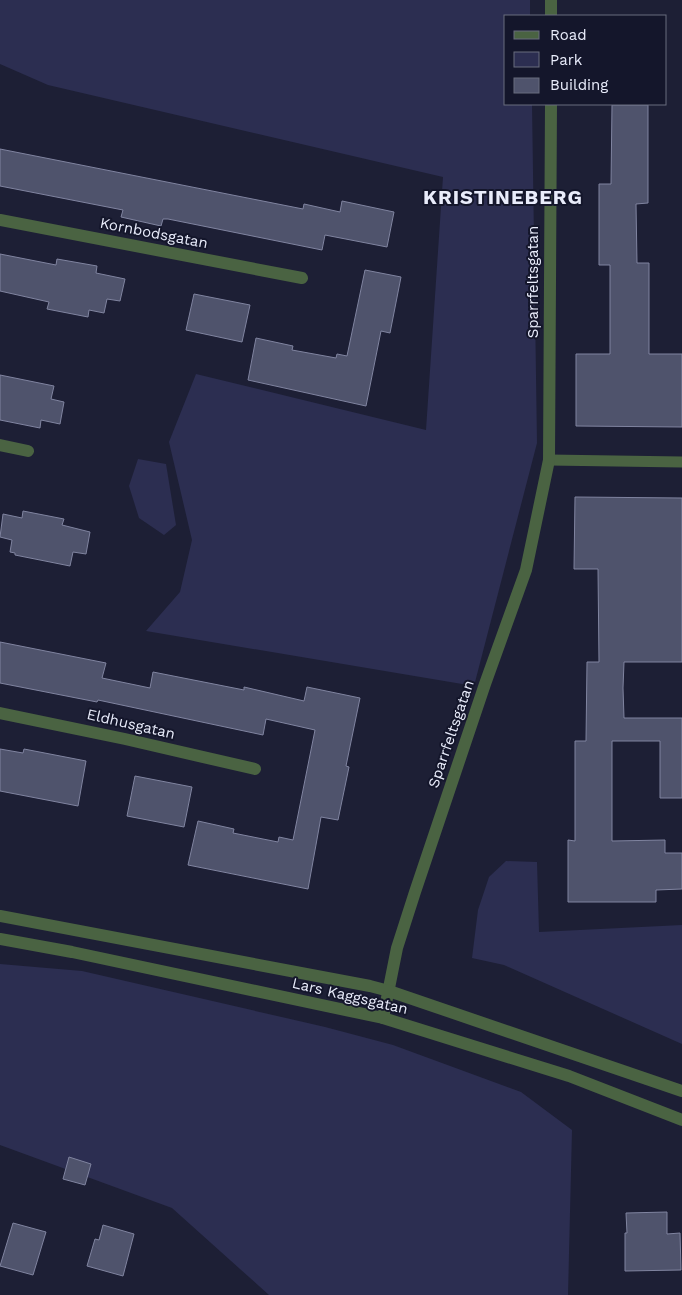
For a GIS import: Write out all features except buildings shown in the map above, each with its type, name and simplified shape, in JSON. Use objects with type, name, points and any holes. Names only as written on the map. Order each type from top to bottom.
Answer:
[{"type":"street","points":[[551,0],[551,15]]},
{"type":"street","name":"Sparrfeltsgatan","points":[[383,1018],[398,948],[415,892],[484,684],[526,570],[548,460],[550,105]]},
{"type":"street","name":"Kornbodsgatan","points":[[0,220],[302,278]]},
{"type":"street","points":[[0,445],[28,451]]},
{"type":"street","name":"Eldhusgatan","points":[[0,713],[255,769]]},
{"type":"street","name":"Lars Kaggsgatan","points":[[0,916],[370,986],[682,1091]]},
{"type":"street","name":"Lars Kaggsgatan","points":[[0,939],[72,952],[383,1018],[569,1076],[682,1120]]},
{"type":"lane","points":[[548,460],[682,462]]},
{"type":"green space","points":[[0,0],[530,0],[530,15],[504,15],[504,105],[532,105],[537,443],[474,686],[146,631],[180,592],[192,540],[169,442],[196,374],[426,430],[443,177],[48,85],[0,64]]},
{"type":"green space","points":[[138,459],[166,464],[176,525],[164,535],[139,518],[129,486]]},
{"type":"green space","points":[[506,861],[537,862],[539,932],[682,925],[682,1044],[504,965],[472,958],[478,910],[489,877]]},
{"type":"green space","points":[[0,964],[82,971],[325,1027],[393,1045],[521,1092],[572,1130],[568,1295],[269,1295],[172,1208],[0,1145]]},
{"type":"district","name":"KRISTINEBERG","points":[[503,197]]}]
